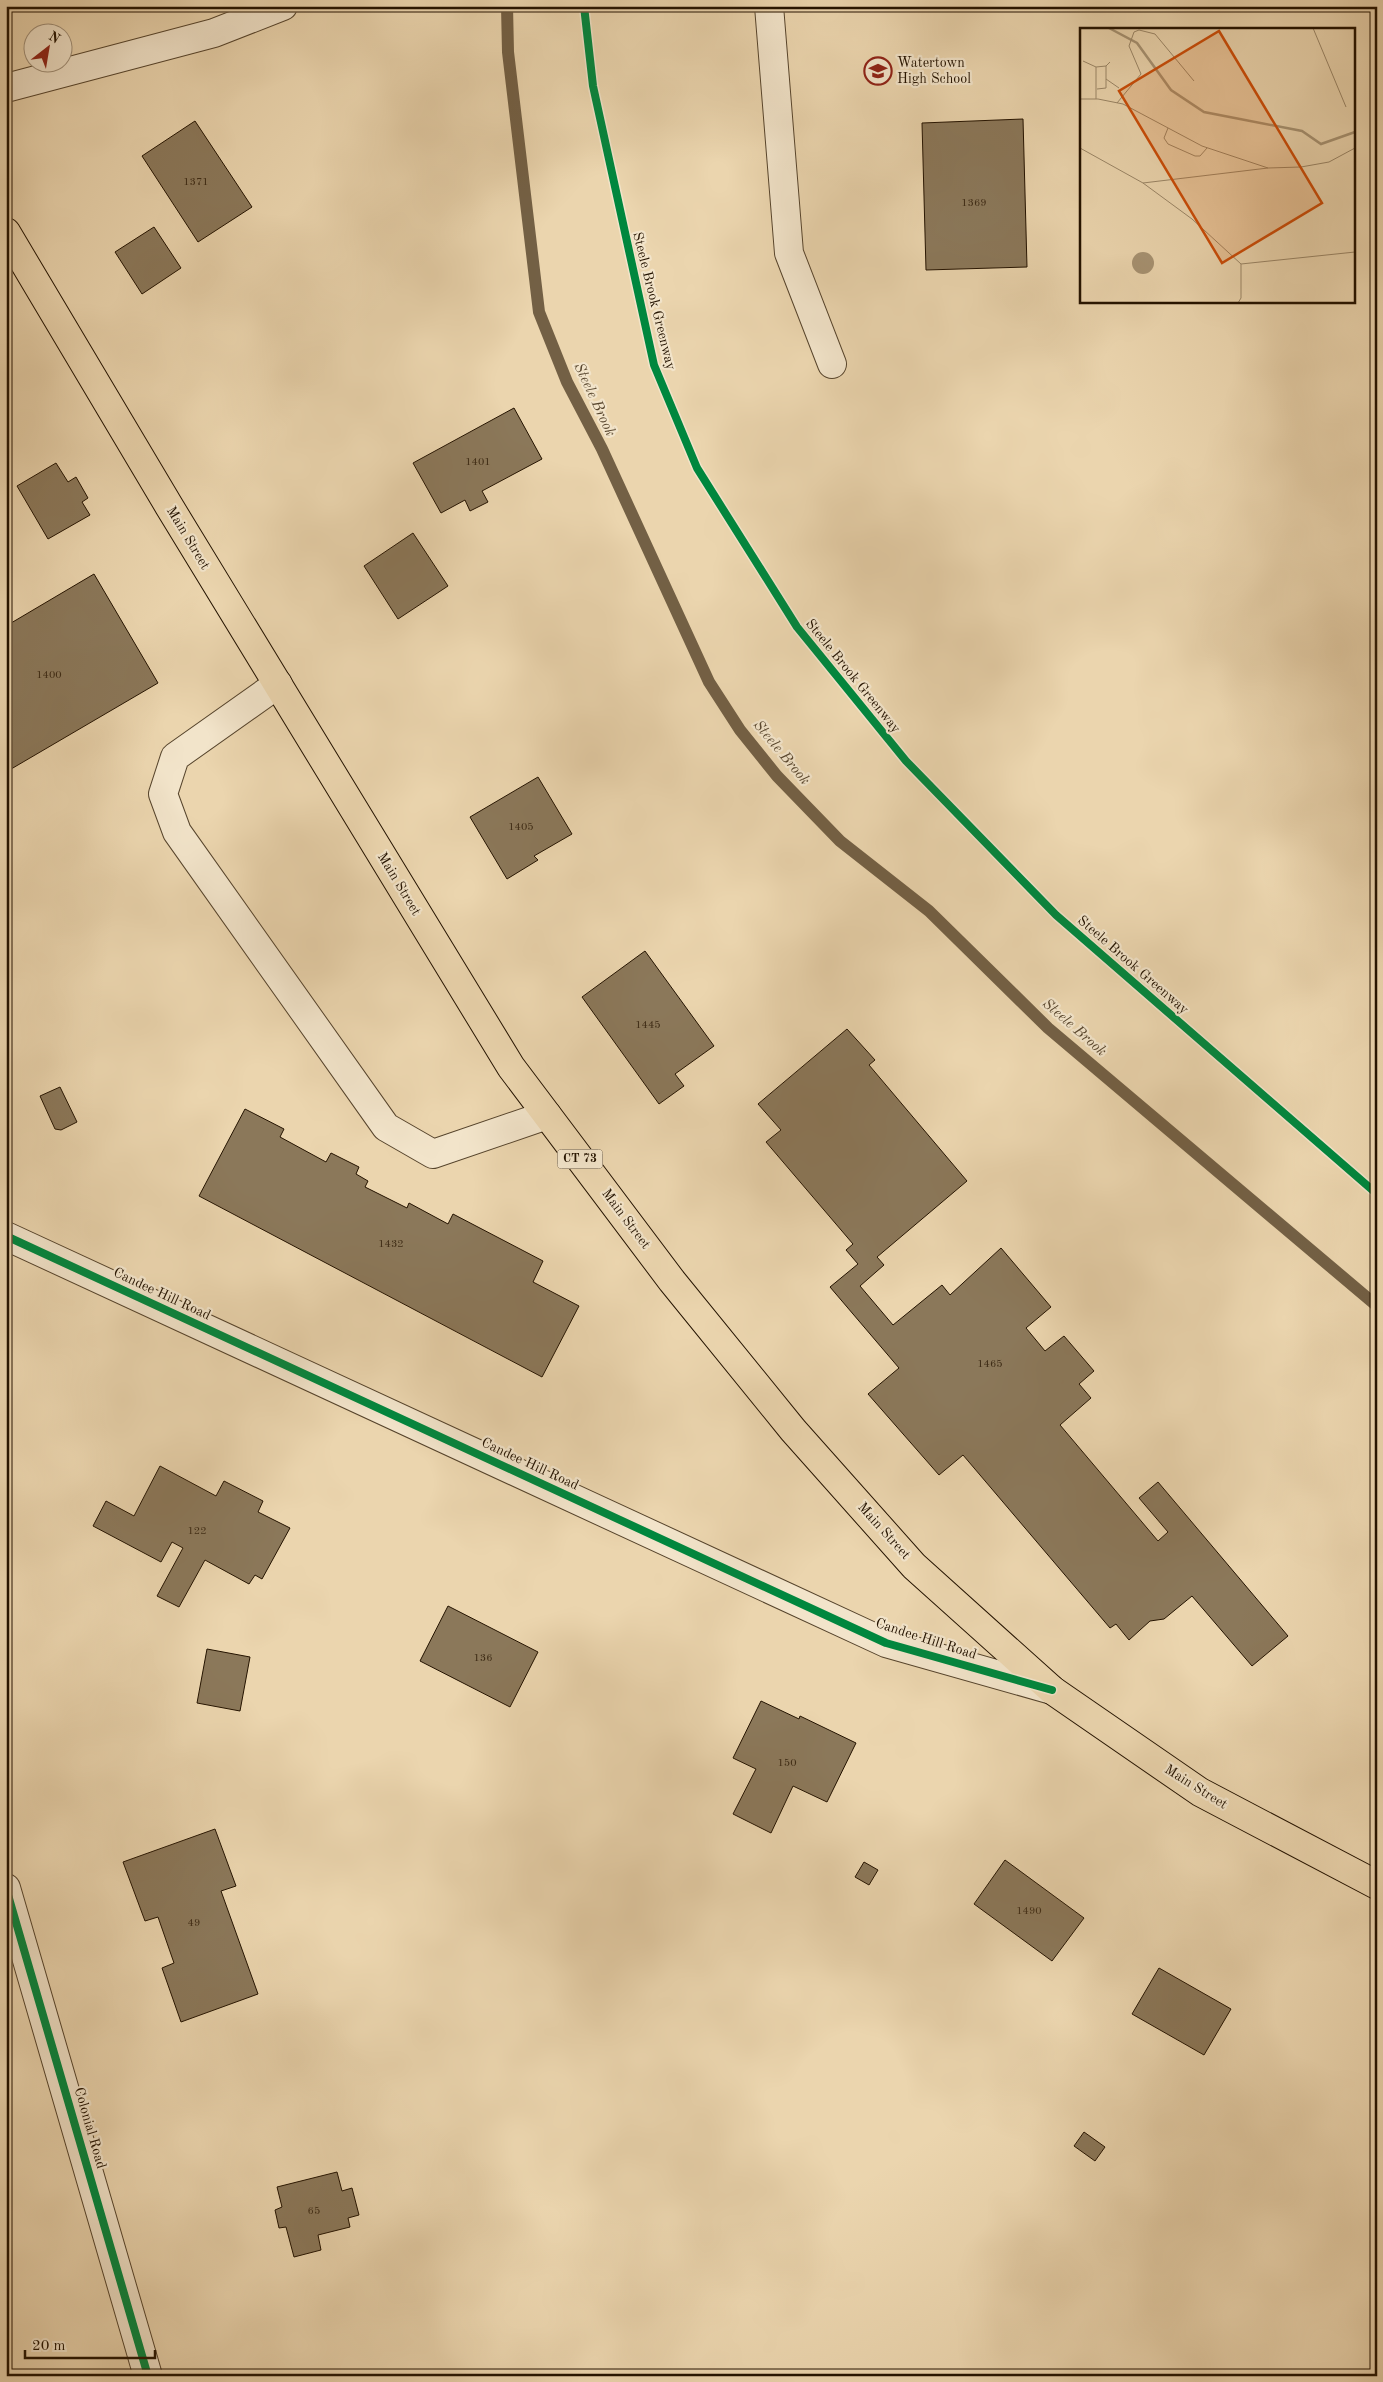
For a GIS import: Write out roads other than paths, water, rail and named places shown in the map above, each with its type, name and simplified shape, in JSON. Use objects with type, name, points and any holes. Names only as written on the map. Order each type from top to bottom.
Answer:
[{"type":"main road","name":"Main Street","points":[[6,232],[164,497],[511,1068],[672,1280],[794,1430],[914,1566],[1052,1690],[1200,1792],[1377,1885]]},
{"type":"street","points":[[6,88],[214,33],[283,6]]},
{"type":"street","points":[[769,6],[789,254],[832,364]]},
{"type":"street","points":[[278,684],[175,757],[163,794],[178,832],[386,1127],[433,1154],[547,1115]]},
{"type":"street","name":"Candee Hill Road","points":[[6,1236],[886,1643],[1052,1690]]},
{"type":"street","name":"Colonial Road","points":[[6,1888],[148,2376]]},
{"type":"waterway","name":"Steele Brook","points":[[507,6],[508,52],[539,312],[567,382],[602,449],[709,682],[740,730],[777,776],[840,841],[929,911],[1048,1028],[1377,1306]]},
{"type":"place","name":"Watertown High School","points":[[878,71]]}]
